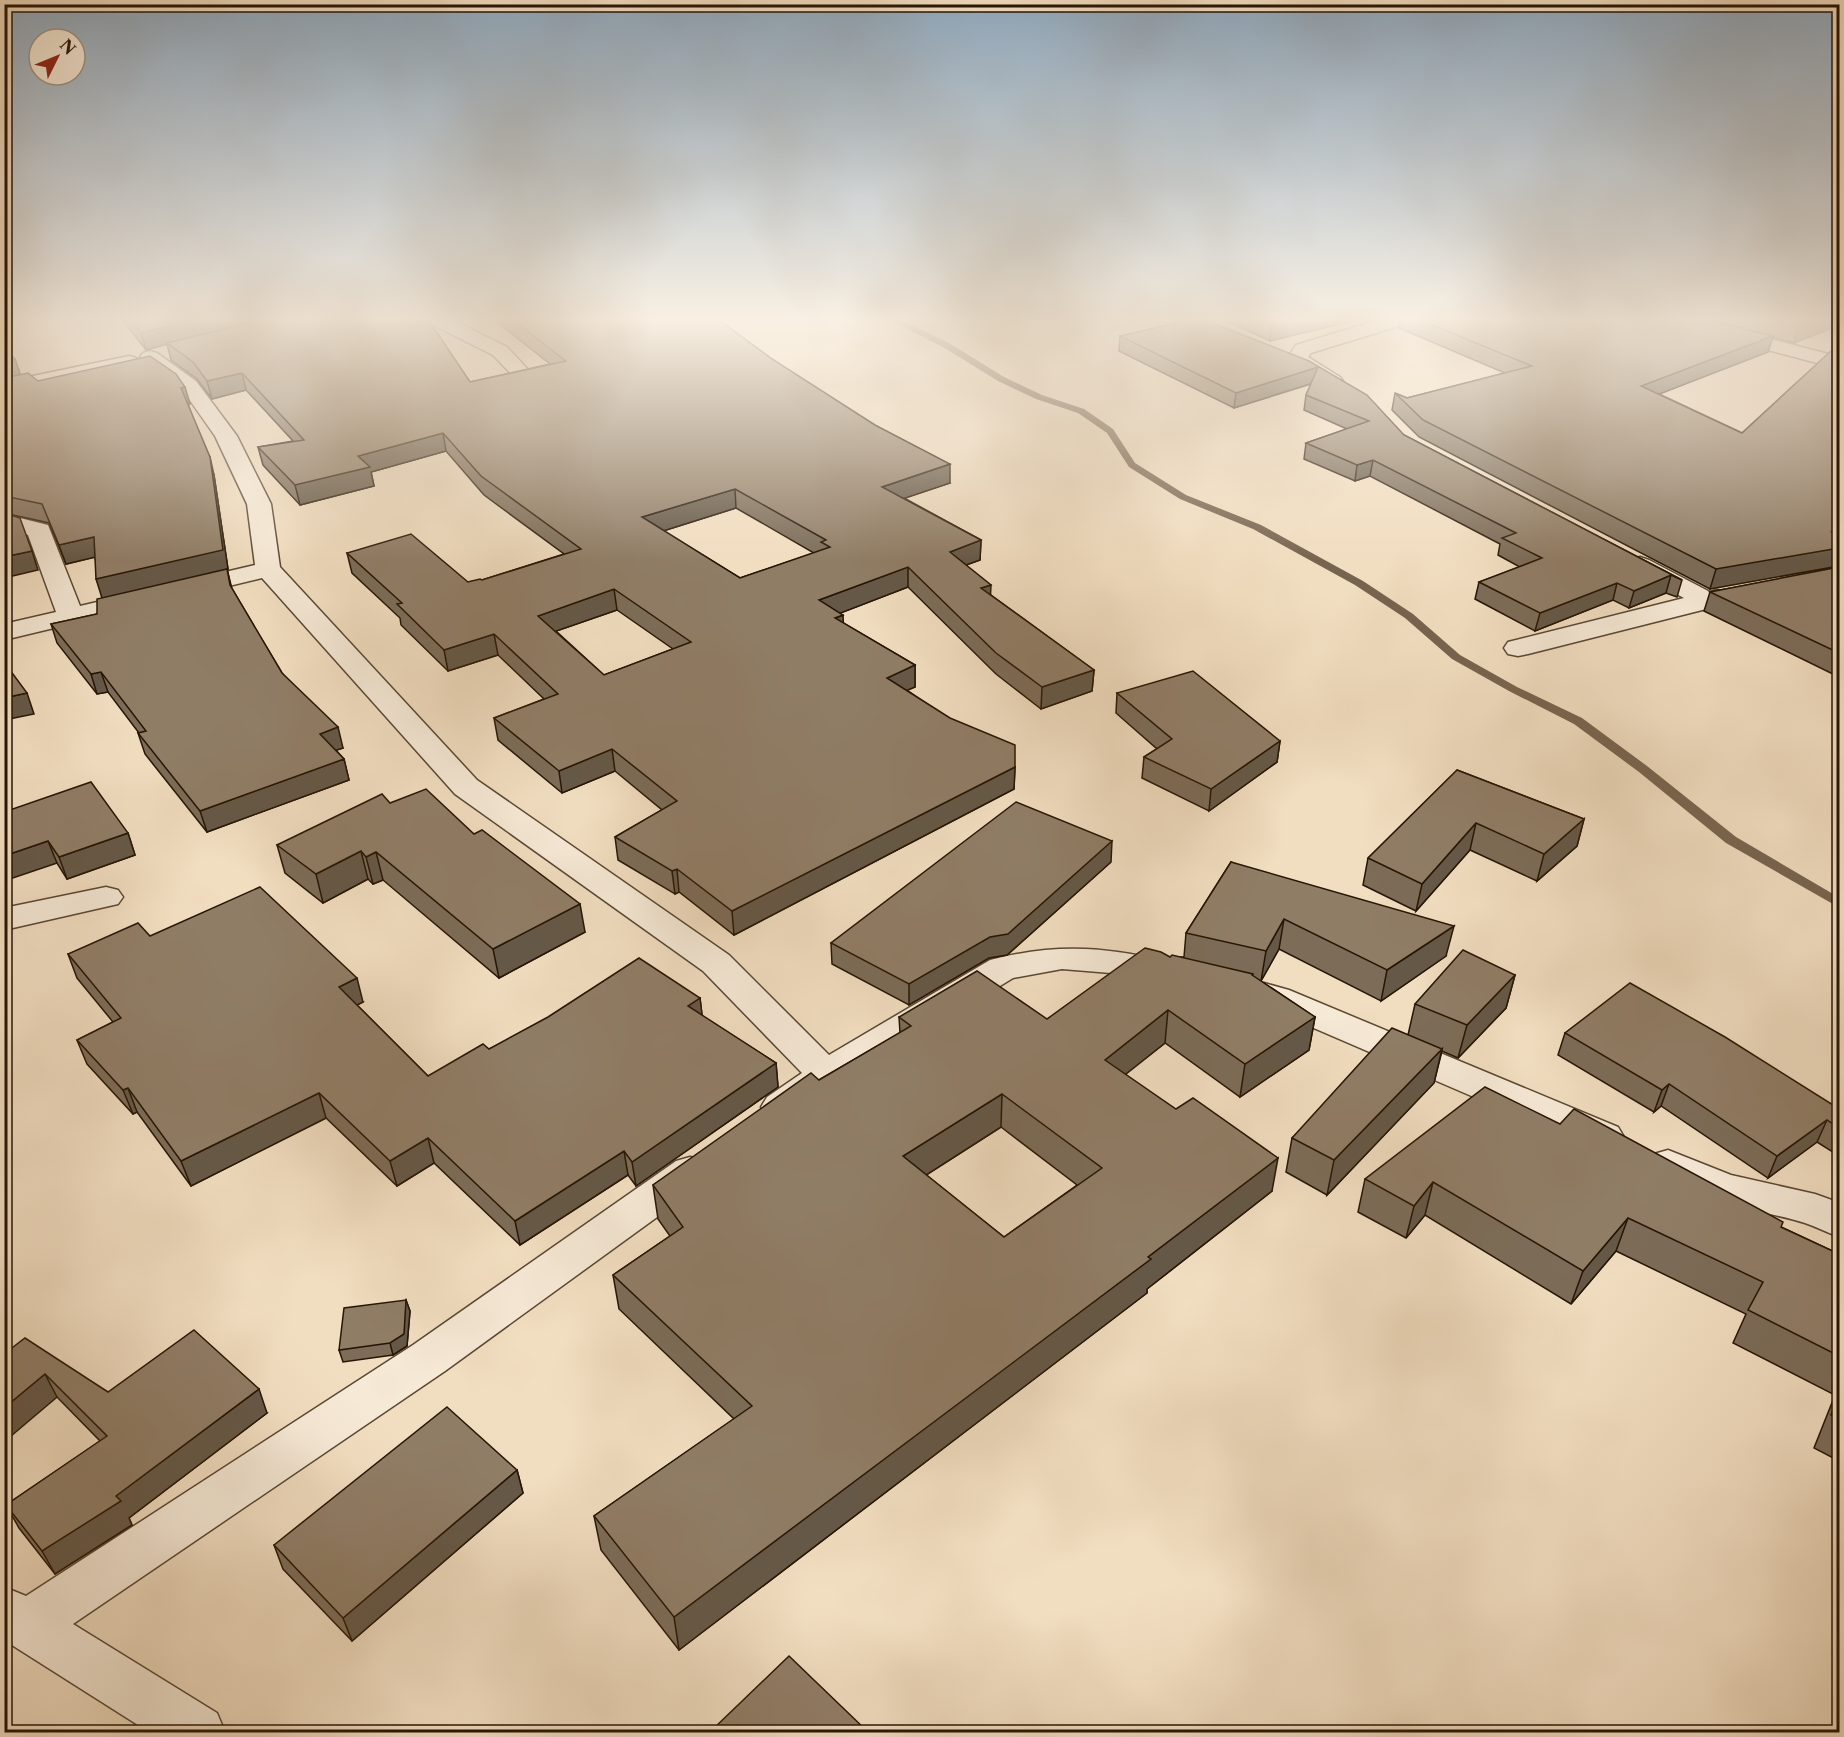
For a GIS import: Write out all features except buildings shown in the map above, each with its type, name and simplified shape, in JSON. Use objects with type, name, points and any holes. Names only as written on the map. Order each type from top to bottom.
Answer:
[{"type":"street","points":[[199,399],[226,435],[259,504],[268,570],[466,787],[716,963],[826,1075]]},
{"type":"street","points":[[4,521],[39,530],[71,617]]},
{"type":"street","points":[[1621,555],[1706,600]]},
{"type":"street","points":[[4,632],[268,570]]},
{"type":"street","points":[[1518,648],[1706,600],[1739,594]]},
{"type":"street","points":[[4,919],[106,897]]},
{"type":"street","points":[[198,1732],[16,1618],[429,1358],[826,1075],[1003,968],[1062,958],[1123,963],[1276,998],[1723,1188],[1815,1210],[1839,1221]]},
{"type":"waterway","points":[[1045,399],[1081,411],[1110,431],[1132,465],[1183,497],[1257,527],[1359,583],[1409,616],[1456,657],[1513,689],[1578,721],[1643,769],[1731,840],[1840,904]]}]
